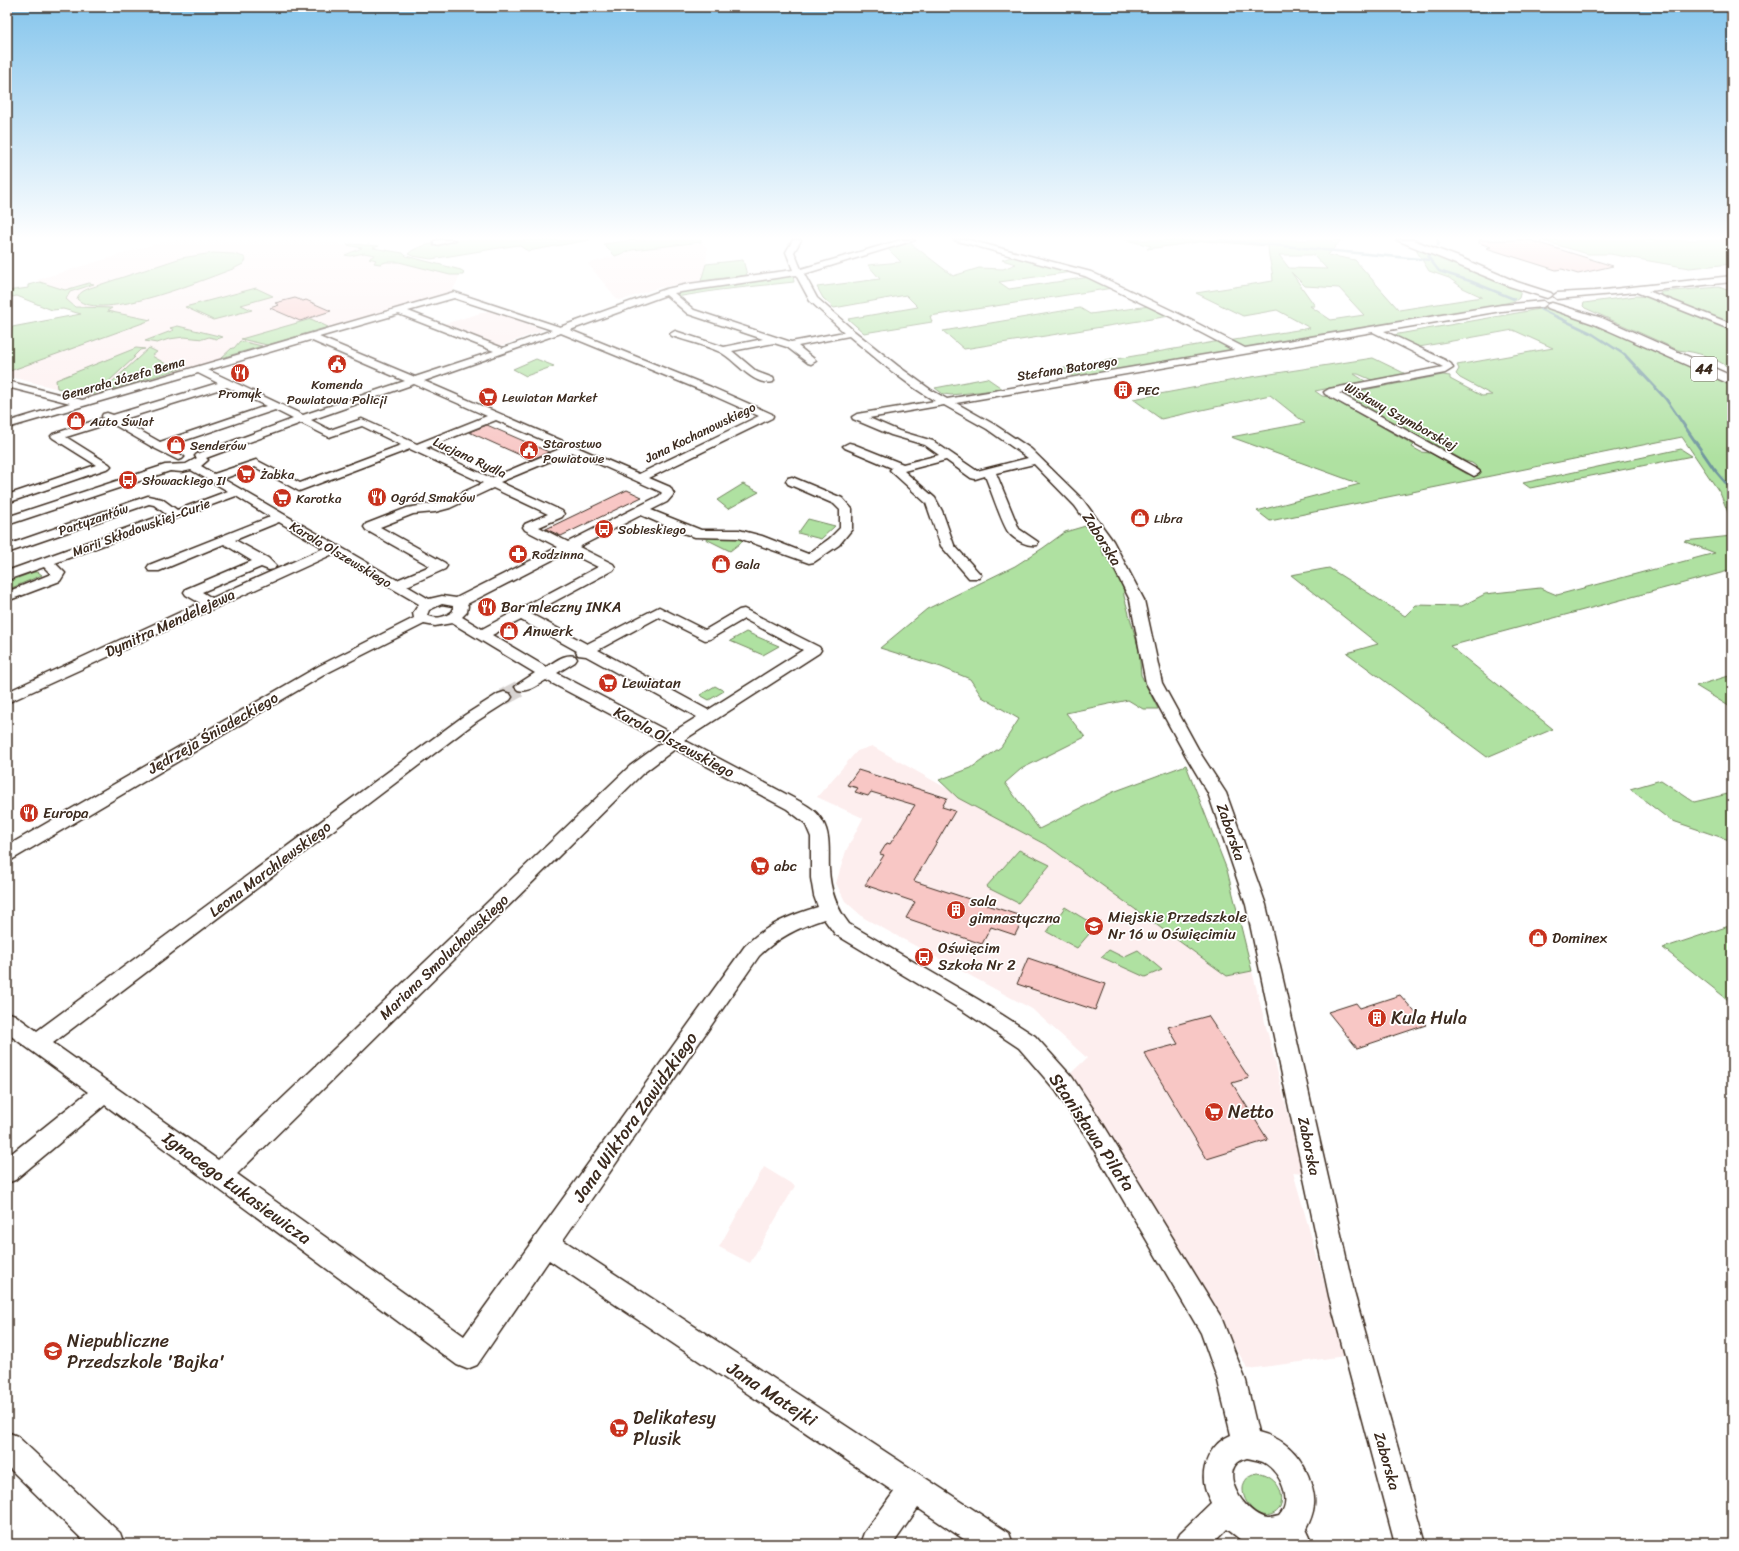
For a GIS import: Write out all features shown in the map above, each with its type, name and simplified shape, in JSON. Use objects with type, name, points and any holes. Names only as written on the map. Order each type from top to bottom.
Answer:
[{"type":"main road","name":"44","points":[[1578,312],[1732,381]]},
{"type":"main road","name":"44","points":[[1584,312],[1598,321]]},
{"type":"street","name":"Generała Józefa Bema","points":[[7,425],[311,338],[395,312]]},
{"type":"street","points":[[403,312],[502,350]]},
{"type":"street","name":"Generała Józefa Bema","points":[[507,312],[560,330]]},
{"type":"street","points":[[7,521],[169,467],[177,469],[302,419],[609,312]]},
{"type":"street","points":[[692,312],[790,345],[811,361]]},
{"type":"street","name":"Zaborska","points":[[828,312],[894,368],[927,392],[991,427],[1027,451],[1079,503],[1108,544],[1137,600],[1154,683],[1194,756],[1217,793],[1256,905],[1342,1296],[1410,1544]]},
{"type":"street","points":[[1168,312],[1243,351]]},
{"type":"street","name":"Stefana Batorego","points":[[948,456],[929,443],[894,433],[857,417],[944,401],[1474,312]]},
{"type":"street","points":[[1694,312],[1732,328]]},
{"type":"street","name":"Wisławy Szymborskiej","points":[[1373,329],[1442,362],[1448,366],[1448,368],[1445,370],[1324,393],[1423,448],[1470,468]]},
{"type":"street","name":"Jana Kochanowskiego","points":[[560,330],[708,389],[768,416],[640,478]]},
{"type":"street","points":[[790,345],[851,333]]},
{"type":"street","points":[[675,334],[724,350],[753,374],[769,380]]},
{"type":"street","points":[[311,338],[572,448],[666,490],[668,494],[664,499],[567,547],[456,610],[440,622],[427,621],[426,612]]},
{"type":"street","points":[[724,350],[776,340]]},
{"type":"street","name":"Lucjana Rydla","points":[[200,370],[276,406],[329,434],[362,422],[493,482],[558,514],[529,527],[567,547]]},
{"type":"street","points":[[7,499],[105,466],[57,436],[228,383]]},
{"type":"street","points":[[7,384],[83,404],[178,457]]},
{"type":"street","points":[[158,446],[276,406]]},
{"type":"street","points":[[213,478],[256,463],[299,487],[495,416]]},
{"type":"street","points":[[849,446],[902,468]]},
{"type":"street","points":[[396,586],[440,566],[370,527],[410,511],[446,505],[493,482],[572,448]]},
{"type":"street","points":[[169,467],[169,461],[178,457],[188,455],[197,461]]},
{"type":"street","points":[[974,575],[947,546],[940,528],[935,507],[931,501],[896,470],[948,456],[975,475],[1036,460]]},
{"type":"street","name":"Karola Olszewskiego","points":[[197,461],[213,478],[396,586],[426,612]]},
{"type":"street","points":[[989,471],[1014,531],[1032,542]]},
{"type":"street","points":[[641,510],[684,529],[700,534],[744,535],[809,559],[834,542],[846,529],[846,510],[838,501],[792,481]]},
{"type":"street","name":"Marii Skłodowskiej-Curie","points":[[7,576],[237,492]]},
{"type":"street","name":"Partyzantów","points":[[7,549],[148,500],[158,502],[176,515]]},
{"type":"street","points":[[154,568],[280,517]]},
{"type":"street","points":[[225,539],[280,573]]},
{"type":"street","points":[[481,635],[608,567],[567,547]]},
{"type":"street","name":"Dymitra Mendelejewa","points":[[7,698],[211,603],[333,549]]},
{"type":"street","points":[[7,597],[55,578],[58,573],[46,562]]},
{"type":"street","points":[[211,603],[191,592],[263,562]]},
{"type":"street","name":"Jędrzeja Śniadeckiego","points":[[7,853],[324,669],[426,612],[442,600],[456,610]]},
{"type":"street","name":"Karola Olszewskiego","points":[[456,610],[481,635],[545,673],[672,742],[793,805],[809,815],[816,825],[820,835],[819,878],[828,911]]},
{"type":"street","name":"Mariana Smoluchowskiego","points":[[219,1175],[636,770],[672,742],[708,717],[814,650],[744,613],[704,636],[659,611],[580,654]]},
{"type":"street","points":[[520,614],[580,654],[708,717]]},
{"type":"street","points":[[523,687],[580,654]]},
{"type":"street","name":"Leona Marchlewskiego","points":[[37,1043],[471,718],[504,697]]},
{"type":"street","name":"Jana Wiktora Zawidzkiego","points":[[467,1355],[752,951],[761,940],[785,926],[799,919],[828,911]]},
{"type":"street","name":"Stanisława Pilata","points":[[828,911],[842,929],[972,1006],[1027,1042],[1064,1084],[1095,1131],[1212,1326],[1232,1381],[1247,1444]]},
{"type":"street","name":"Ignacego Łukasiewicza","points":[[7,1021],[467,1355]]},
{"type":"street","points":[[7,1172],[104,1092]]},
{"type":"street","name":"Jana Matejki","points":[[546,1244],[998,1544]]},
{"type":"street","points":[[1247,1444],[1260,1446],[1273,1452],[1285,1463],[1294,1476],[1299,1490],[1300,1505],[1294,1536],[1264,1534],[1250,1529],[1237,1520],[1227,1508],[1220,1493],[1218,1479],[1220,1466],[1226,1454],[1235,1447],[1247,1444]]},
{"type":"street","points":[[7,1446],[109,1544]]},
{"type":"street","points":[[875,1544],[915,1488]]},
{"type":"street","points":[[1190,1544],[1227,1508]]},
{"type":"shaded area","points":[[110,312],[384,312],[101,397],[87,396],[7,376],[7,372],[150,319]]},
{"type":"shaded area","points":[[483,312],[497,312],[543,330],[501,346],[444,324]]},
{"type":"shaded area","points":[[872,746],[1048,846],[1227,976],[1252,971],[1303,1173],[1293,1172],[1345,1356],[1248,1369],[1071,1073],[1087,1058],[1032,1009],[864,918],[845,901],[836,883],[846,851],[863,818],[817,797],[857,751]]},
{"type":"shaded area","points":[[764,1167],[795,1186],[750,1263],[719,1247]]},
{"type":"green space","points":[[75,312],[114,312],[151,320],[7,372],[7,328],[81,314]]},
{"type":"green space","points":[[197,312],[243,312],[213,320]]},
{"type":"green space","points":[[887,312],[954,312],[930,316],[932,322],[864,333],[848,319]]},
{"type":"green space","points":[[1054,312],[1087,312],[1090,314],[1102,312],[1163,312],[1170,316],[964,349],[943,331]]},
{"type":"green space","points":[[1236,312],[1264,312],[1243,316]]},
{"type":"green space","points":[[1281,312],[1320,312],[1331,320],[1364,315],[1362,312],[1463,312],[1245,349],[1228,341],[1310,328]]},
{"type":"green space","points":[[1520,312],[1560,312],[1594,322],[1732,385],[1732,522],[1720,493],[1682,437],[1270,521],[1257,511],[1360,484],[1231,437],[1305,423],[1270,395],[1161,419],[1133,399],[1245,378],[1373,358],[1406,374],[1372,380],[1358,374],[1354,374],[1365,381],[1315,391],[1322,396],[1329,397],[1414,445],[1412,447],[1421,452],[1430,453],[1467,474],[1481,471],[1472,463],[1465,461],[1345,395],[1348,393],[1443,375],[1450,376],[1450,379],[1482,396],[1492,395],[1460,378],[1456,374],[1459,369],[1457,365],[1553,348],[1513,330],[1419,347],[1393,335]]},
{"type":"green space","points":[[1595,312],[1688,312],[1732,330],[1732,370],[1707,356],[1678,350]]},
{"type":"green space","points":[[1702,312],[1732,312],[1732,324]]},
{"type":"green space","points":[[311,319],[328,327],[267,345],[241,339]]},
{"type":"green space","points":[[178,326],[223,337],[217,339],[209,337],[203,339],[184,337],[169,339],[157,343],[145,341],[174,330],[170,328]]},
{"type":"green space","points":[[240,341],[262,346],[221,358],[232,348],[234,348]]},
{"type":"green space","points":[[1220,341],[1233,348],[1229,351],[1074,377],[1059,369]]},
{"type":"green space","points":[[136,348],[145,349],[140,350],[133,357],[135,357],[95,394],[87,395],[57,388],[56,380]]},
{"type":"green space","points":[[149,348],[157,352],[152,356],[175,369],[180,365],[183,368],[100,393]]},
{"type":"green space","points":[[536,359],[554,366],[526,376],[513,369]]},
{"type":"green space","points":[[987,378],[1003,389],[951,395],[943,394],[935,388]]},
{"type":"green space","points":[[1681,449],[1692,456],[1530,488],[1523,483]]},
{"type":"green space","points":[[743,484],[759,492],[728,509],[717,500]]},
{"type":"green space","points":[[808,519],[835,526],[821,539],[798,533]]},
{"type":"green space","points":[[1089,525],[1098,538],[1104,556],[1109,556],[1123,584],[1124,596],[1139,650],[1141,675],[1158,709],[1143,709],[1128,700],[1066,713],[1085,737],[1021,769],[1005,783],[1039,829],[1113,792],[1186,765],[1227,870],[1252,971],[1227,976],[1048,846],[958,798],[939,780],[971,768],[1001,747],[1019,719],[982,697],[970,679],[941,667],[880,648],[927,609],[1015,566],[1065,532]]},
{"type":"green space","points":[[690,531],[748,537],[730,551]]},
{"type":"green space","points":[[1732,536],[1732,570],[1450,646],[1553,729],[1487,757],[1347,653],[1378,644],[1291,575],[1329,568],[1405,616],[1416,605],[1462,606],[1485,594],[1540,588],[1557,595],[1715,553],[1684,541]]},
{"type":"green space","points":[[34,572],[38,572],[42,575],[7,590],[7,582]]},
{"type":"green space","points":[[746,632],[779,646],[763,655],[730,641]]},
{"type":"green space","points":[[1732,675],[1732,708],[1696,686]]},
{"type":"green space","points":[[715,686],[724,691],[709,700],[700,695]]},
{"type":"green space","points":[[1661,780],[1694,802],[1732,793],[1732,841],[1670,820],[1630,789]]},
{"type":"green space","points":[[1019,850],[1050,865],[1018,903],[986,887]]},
{"type":"green space","points":[[1065,907],[1096,926],[1077,948],[1047,932]]},
{"type":"green space","points":[[1732,925],[1732,1003],[1663,948]]},
{"type":"green space","points":[[1109,950],[1123,957],[1138,950],[1162,970],[1145,977],[1101,957]]},
{"type":"green space","points":[[1257,1473],[1269,1477],[1278,1485],[1280,1490],[1280,1508],[1272,1515],[1263,1515],[1255,1511],[1248,1504],[1244,1495],[1243,1486],[1247,1478]]},
{"type":"building","points":[[280,312],[327,312],[300,321]]},
{"type":"building","points":[[487,425],[549,452],[531,460],[469,432]]},
{"type":"building","points":[[627,490],[642,497],[561,536],[546,529]]},
{"type":"building","points":[[858,770],[947,798],[942,807],[955,811],[914,881],[1024,917],[1015,935],[991,927],[982,944],[906,918],[915,902],[865,885],[884,855],[880,854],[887,843],[890,844],[915,805],[871,792],[868,796],[855,792],[858,788],[847,785]]},
{"type":"building","name":"Miejskie Przedszkole Nr 16 w Oświęcimiu","points":[[1028,958],[1105,984],[1095,1010],[1017,984]]},
{"type":"building","name":"Kula Hula","points":[[1400,995],[1426,1025],[1357,1048],[1328,1012],[1356,1003],[1360,1008]]},
{"type":"building","name":"Netto","points":[[1208,1016],[1249,1078],[1232,1083],[1268,1140],[1207,1159],[1144,1053],[1178,1044],[1168,1027]]},
{"type":"waterway","points":[[1547,312],[1591,333],[1625,355]]},
{"type":"waterway","points":[[1625,355],[1666,399],[1714,469],[1732,490]]},
{"type":"tunnel","points":[[504,697],[523,687]]},
{"type":"place","name":"Komenda Powiatowa Policji","points":[[337,364]]},
{"type":"place","name":"Promyk","points":[[240,373]]},
{"type":"place","name":"PEC","points":[[1123,390]]},
{"type":"place","name":"Lewiatan Market","points":[[488,397]]},
{"type":"place","name":"Auto Świat","points":[[76,421]]},
{"type":"place","name":"Senderów","points":[[176,445]]},
{"type":"place","name":"Starostwo Powiatowe","points":[[529,450]]},
{"type":"place","name":"Żabka","points":[[246,474]]},
{"type":"place","name":"Słowackiego II","points":[[128,480]]},
{"type":"place","name":"Ogród Smaków","points":[[377,497]]},
{"type":"place","name":"Karotka","points":[[282,498]]},
{"type":"place","name":"Libra","points":[[1140,518]]},
{"type":"place","name":"Sobieskiego","points":[[604,529]]},
{"type":"place","name":"Rodzinna","points":[[518,554]]},
{"type":"place","name":"Gala","points":[[721,564]]},
{"type":"place","name":"Bar mleczny INKA","points":[[487,607]]},
{"type":"place","name":"Anwerk","points":[[509,631]]},
{"type":"place","name":"Lewiatan","points":[[608,683]]},
{"type":"place","name":"Europa","points":[[29,813]]},
{"type":"place","name":"abc","points":[[760,866]]},
{"type":"place","name":"sala gimnastyczna","points":[[956,910]]},
{"type":"place","name":"Miejskie Przedszkole Nr 16 w Oświęcimiu","points":[[1094,926]]},
{"type":"place","name":"Dominex","points":[[1538,938]]},
{"type":"place","name":"Oświęcim Szkoła Nr 2","points":[[924,957]]},
{"type":"place","name":"Kula Hula","points":[[1377,1018]]},
{"type":"place","name":"Netto","points":[[1214,1112]]},
{"type":"place","name":"Niepubliczne Przedszkole 'Bajka'","points":[[53,1351]]},
{"type":"place","name":"Delikatesy Plusik","points":[[619,1428]]}]
